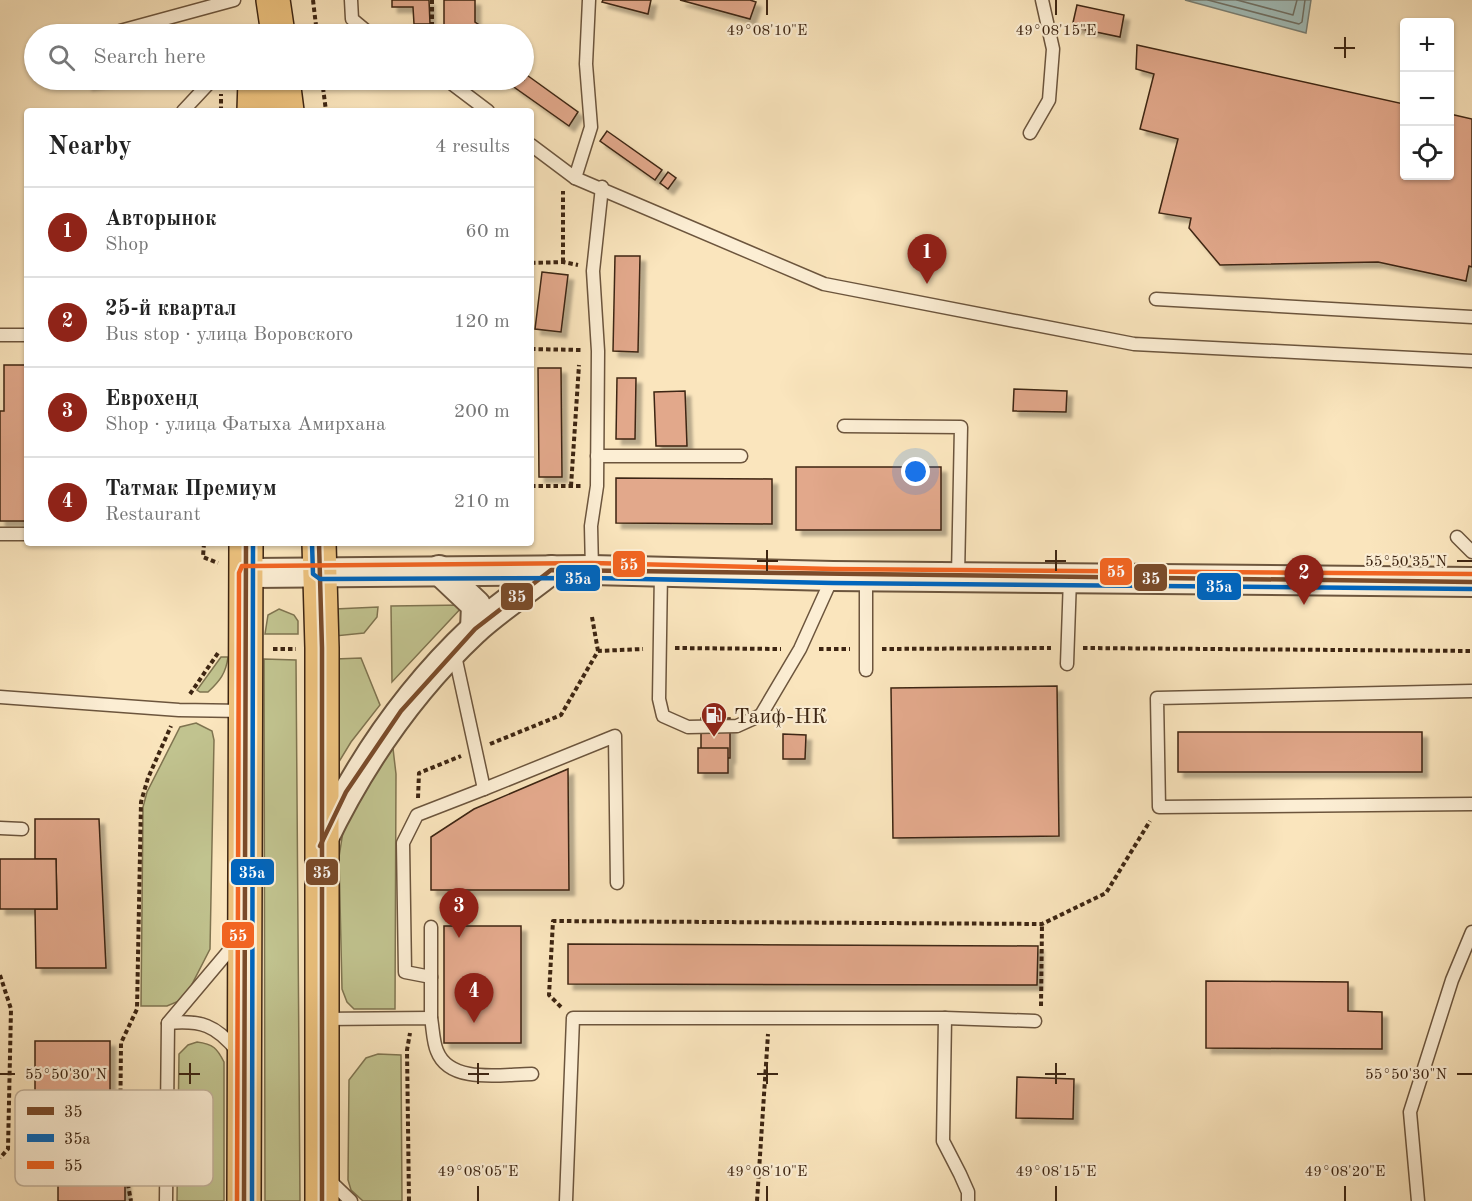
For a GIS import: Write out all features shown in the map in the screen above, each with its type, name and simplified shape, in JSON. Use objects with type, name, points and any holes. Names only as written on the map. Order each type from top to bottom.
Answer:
[{"type":"main road","points":[[258,24],[259,0]]},
{"type":"main road","points":[[273,0],[277,24]]},
{"type":"main road","points":[[254,108],[255,90]]},
{"type":"main road","points":[[284,90],[287,108]]},
{"type":"main road","points":[[319,557],[322,1187]]},
{"type":"main road","points":[[243,1201],[246,558]]},
{"type":"street","points":[[246,558],[319,557],[439,570],[1472,582]]},
{"type":"street","points":[[439,570],[476,605],[475,629]]},
{"type":"street","points":[[320,846],[346,792],[372,750],[401,711],[475,629],[551,570]]},
{"type":"lane","points":[[146,24],[234,0]]},
{"type":"lane","points":[[351,0],[352,19],[358,24]]},
{"type":"lane","points":[[575,178],[591,127],[586,64],[589,0]]},
{"type":"lane","points":[[1030,133],[1048,100],[1053,49],[1042,0]]},
{"type":"lane","points":[[187,108],[209,90]]},
{"type":"lane","points":[[460,90],[484,108]]},
{"type":"lane","points":[[534,147],[575,178],[602,187],[824,284],[1134,344],[1472,361]]},
{"type":"lane","points":[[592,570],[591,526],[597,486],[598,351],[593,271],[602,187]]},
{"type":"lane","points":[[1156,299],[1472,317]]},
{"type":"lane","points":[[0,335],[24,335]]},
{"type":"lane","points":[[844,426],[961,427],[958,576]]},
{"type":"lane","points":[[597,456],[741,456]]},
{"type":"lane","points":[[0,534],[24,534]]},
{"type":"lane","points":[[1457,537],[1472,552]]},
{"type":"lane","points":[[661,572],[659,699],[663,716],[688,727],[737,726],[761,715],[800,649],[833,576]]},
{"type":"lane","points":[[866,576],[866,670]]},
{"type":"lane","points":[[1067,664],[1070,576]]},
{"type":"lane","points":[[454,651],[484,789]]},
{"type":"lane","points":[[1472,691],[1157,698],[1159,807],[1472,804]]},
{"type":"lane","points":[[0,697],[178,710],[246,711]]},
{"type":"lane","points":[[431,977],[405,972],[403,843],[417,816],[615,736],[617,884]]},
{"type":"lane","points":[[0,828],[22,829]]},
{"type":"lane","points":[[431,927],[431,1018],[436,1052],[447,1066],[464,1074],[532,1074]]},
{"type":"lane","points":[[1418,1201],[1410,1112],[1452,980],[1472,932]]},
{"type":"lane","points":[[167,1090],[168,1023],[243,934]]},
{"type":"lane","points":[[321,1019],[431,1018]]},
{"type":"lane","points":[[566,1201],[573,1018],[945,1018],[1035,1021]]},
{"type":"lane","points":[[945,1018],[942,1141],[960,1173],[968,1192],[968,1201]]},
{"type":"lane","points":[[168,1023],[206,1025],[223,1032],[243,1058]]},
{"type":"lane","points":[[322,1187],[351,1201]]},
{"type":"path","points":[[313,0],[316,24]]},
{"type":"path","points":[[432,0],[432,24]]},
{"type":"path","points":[[218,90],[221,108]]},
{"type":"path","points":[[323,90],[326,108]]},
{"type":"path","points":[[563,170],[563,262]]},
{"type":"path","points":[[534,263],[563,262],[593,271]]},
{"type":"path","points":[[579,265],[579,276]]},
{"type":"path","points":[[571,486],[580,339]]},
{"type":"path","points":[[534,349],[598,351]]},
{"type":"path","points":[[534,486],[597,486]]},
{"type":"path","points":[[417,816],[419,773],[561,715],[598,651],[592,617]]},
{"type":"path","points":[[265,649],[296,648]]},
{"type":"path","points":[[598,651],[660,648],[1472,651]]},
{"type":"path","points":[[121,1090],[121,1043],[137,1010],[141,802],[148,778],[178,710],[220,650]]},
{"type":"path","points":[[573,1018],[549,995],[553,921],[1042,924],[1106,893],[1159,807]]},
{"type":"path","points":[[1035,1021],[1041,1007],[1042,924]]},
{"type":"path","points":[[0,975],[11,1009],[8,1149],[0,1158]]},
{"type":"path","points":[[409,1201],[407,1050],[412,1018]]},
{"type":"path","points":[[758,1201],[769,1018]]},
{"type":"path","points":[[128,1186],[131,1201]]},
{"type":"green space","points":[[464,605],[392,682],[391,606]]},
{"type":"green space","points":[[378,607],[377,617],[364,633],[335,636],[335,609]]},
{"type":"green space","points":[[279,609],[294,615],[298,621],[298,634],[265,634],[268,615]]},
{"type":"green space","points":[[221,657],[228,657],[222,676],[208,692],[200,692],[197,690]]},
{"type":"green space","points":[[361,658],[380,705],[351,742],[337,765],[335,659]]},
{"type":"green space","points":[[264,659],[296,660],[300,1201],[265,1201]]},
{"type":"green space","points":[[196,723],[212,731],[214,740],[210,949],[190,988],[179,1001],[167,1006],[141,1006],[143,807],[147,792],[180,727]]},
{"type":"green space","points":[[392,740],[396,774],[395,1009],[354,1009],[347,1002],[342,989],[339,857],[345,819]]},
{"type":"green space","points":[[197,1042],[207,1044],[219,1053],[224,1062],[224,1201],[177,1201],[177,1186],[213,1186],[213,1090],[179,1090],[179,1054],[188,1045]]},
{"type":"green space","points":[[378,1054],[401,1055],[402,1201],[363,1201],[351,1190],[348,1180],[349,1080],[366,1058]]},
{"type":"water","points":[[1185,0],[1311,0],[1306,33]]},
{"type":"building","points":[[392,0],[429,0],[430,24],[414,24],[413,7],[392,7]]},
{"type":"building","points":[[444,0],[475,0],[475,22],[478,24],[444,24]]},
{"type":"building","points":[[603,0],[651,0],[648,14],[602,2]]},
{"type":"building","points":[[680,0],[750,0],[756,2],[750,19]]},
{"type":"building","points":[[1077,5],[1124,15],[1120,37],[1072,27]]},
{"type":"building","points":[[1137,45],[1400,103],[1400,180],[1454,180],[1454,115],[1472,119],[1472,267],[1469,266],[1466,281],[1378,262],[1220,265],[1189,228],[1191,218],[1159,213],[1178,139],[1140,129],[1154,74],[1136,69]]},
{"type":"building","points":[[534,80],[578,112],[569,126],[518,90],[534,90]]},
{"type":"building","points":[[607,131],[662,170],[655,180],[600,141]]},
{"type":"building","points":[[668,172],[676,178],[668,189],[660,183]]},
{"type":"building","points":[[615,256],[640,256],[638,352],[613,351]]},
{"type":"building","points":[[542,272],[568,275],[561,332],[535,329]]},
{"type":"building","points":[[4,365],[24,365],[24,521],[0,521],[0,411],[4,411]]},
{"type":"building","points":[[538,368],[561,368],[562,477],[539,477]]},
{"type":"building","points":[[617,378],[636,378],[635,439],[616,439]]},
{"type":"building","points":[[1014,389],[1067,391],[1066,412],[1013,411]]},
{"type":"building","points":[[685,391],[687,446],[656,446],[654,392]]},
{"type":"building","points":[[796,467],[941,467],[941,530],[796,530]]},
{"type":"building","points":[[616,478],[772,479],[772,524],[616,523]]},
{"type":"building","points":[[1057,686],[1059,836],[893,838],[891,688]]},
{"type":"building","points":[[701,718],[730,718],[730,758],[701,758]]},
{"type":"building","points":[[1178,732],[1422,732],[1422,772],[1178,772]]},
{"type":"building","points":[[783,734],[806,735],[805,759],[783,759]]},
{"type":"building","points":[[698,748],[728,748],[728,773],[698,773]]},
{"type":"building","points":[[568,769],[569,890],[431,890],[431,837],[474,809]]},
{"type":"building","points":[[35,819],[99,819],[106,968],[36,968],[35,909],[57,909],[56,859],[35,859]]},
{"type":"building","points":[[0,859],[56,859],[57,909],[0,909]]},
{"type":"building","points":[[444,926],[521,926],[521,1043],[444,1043]]},
{"type":"building","points":[[568,944],[1038,946],[1037,985],[568,984]]},
{"type":"building","points":[[1206,981],[1348,982],[1348,1011],[1382,1012],[1382,1049],[1206,1048]]},
{"type":"building","points":[[35,1041],[110,1041],[110,1090],[35,1090]]},
{"type":"building","points":[[1017,1077],[1074,1079],[1073,1119],[1016,1118]]},
{"type":"building","points":[[58,1186],[125,1186],[125,1201],[58,1201]]},
{"type":"transit line","name":"35","points":[[244,1201],[246,546]]},
{"type":"transit line","name":"35a","points":[[252,1201],[253,546]]},
{"type":"transit line","name":"35a","points":[[312,546],[313,574],[320,579],[592,578],[833,583],[1472,589]]},
{"type":"transit line","name":"35","points":[[319,546],[322,648],[322,1201]]},
{"type":"transit line","name":"55","points":[[237,1201],[239,573],[242,566],[592,563],[833,569],[1472,574]]},
{"type":"transit line","name":"35","points":[[320,846],[346,792],[401,711],[475,629],[551,570],[1472,582]]},
{"type":"place","name":"Авторынок","points":[[927,284]]},
{"type":"place","name":"25-й квартал","points":[[1304,605]]},
{"type":"place","name":"Таиф-НК","points":[[714,738]]},
{"type":"place","name":"Еврохенд","points":[[459,938]]},
{"type":"place","name":"Татмак Премиум","points":[[474,1023]]}]
